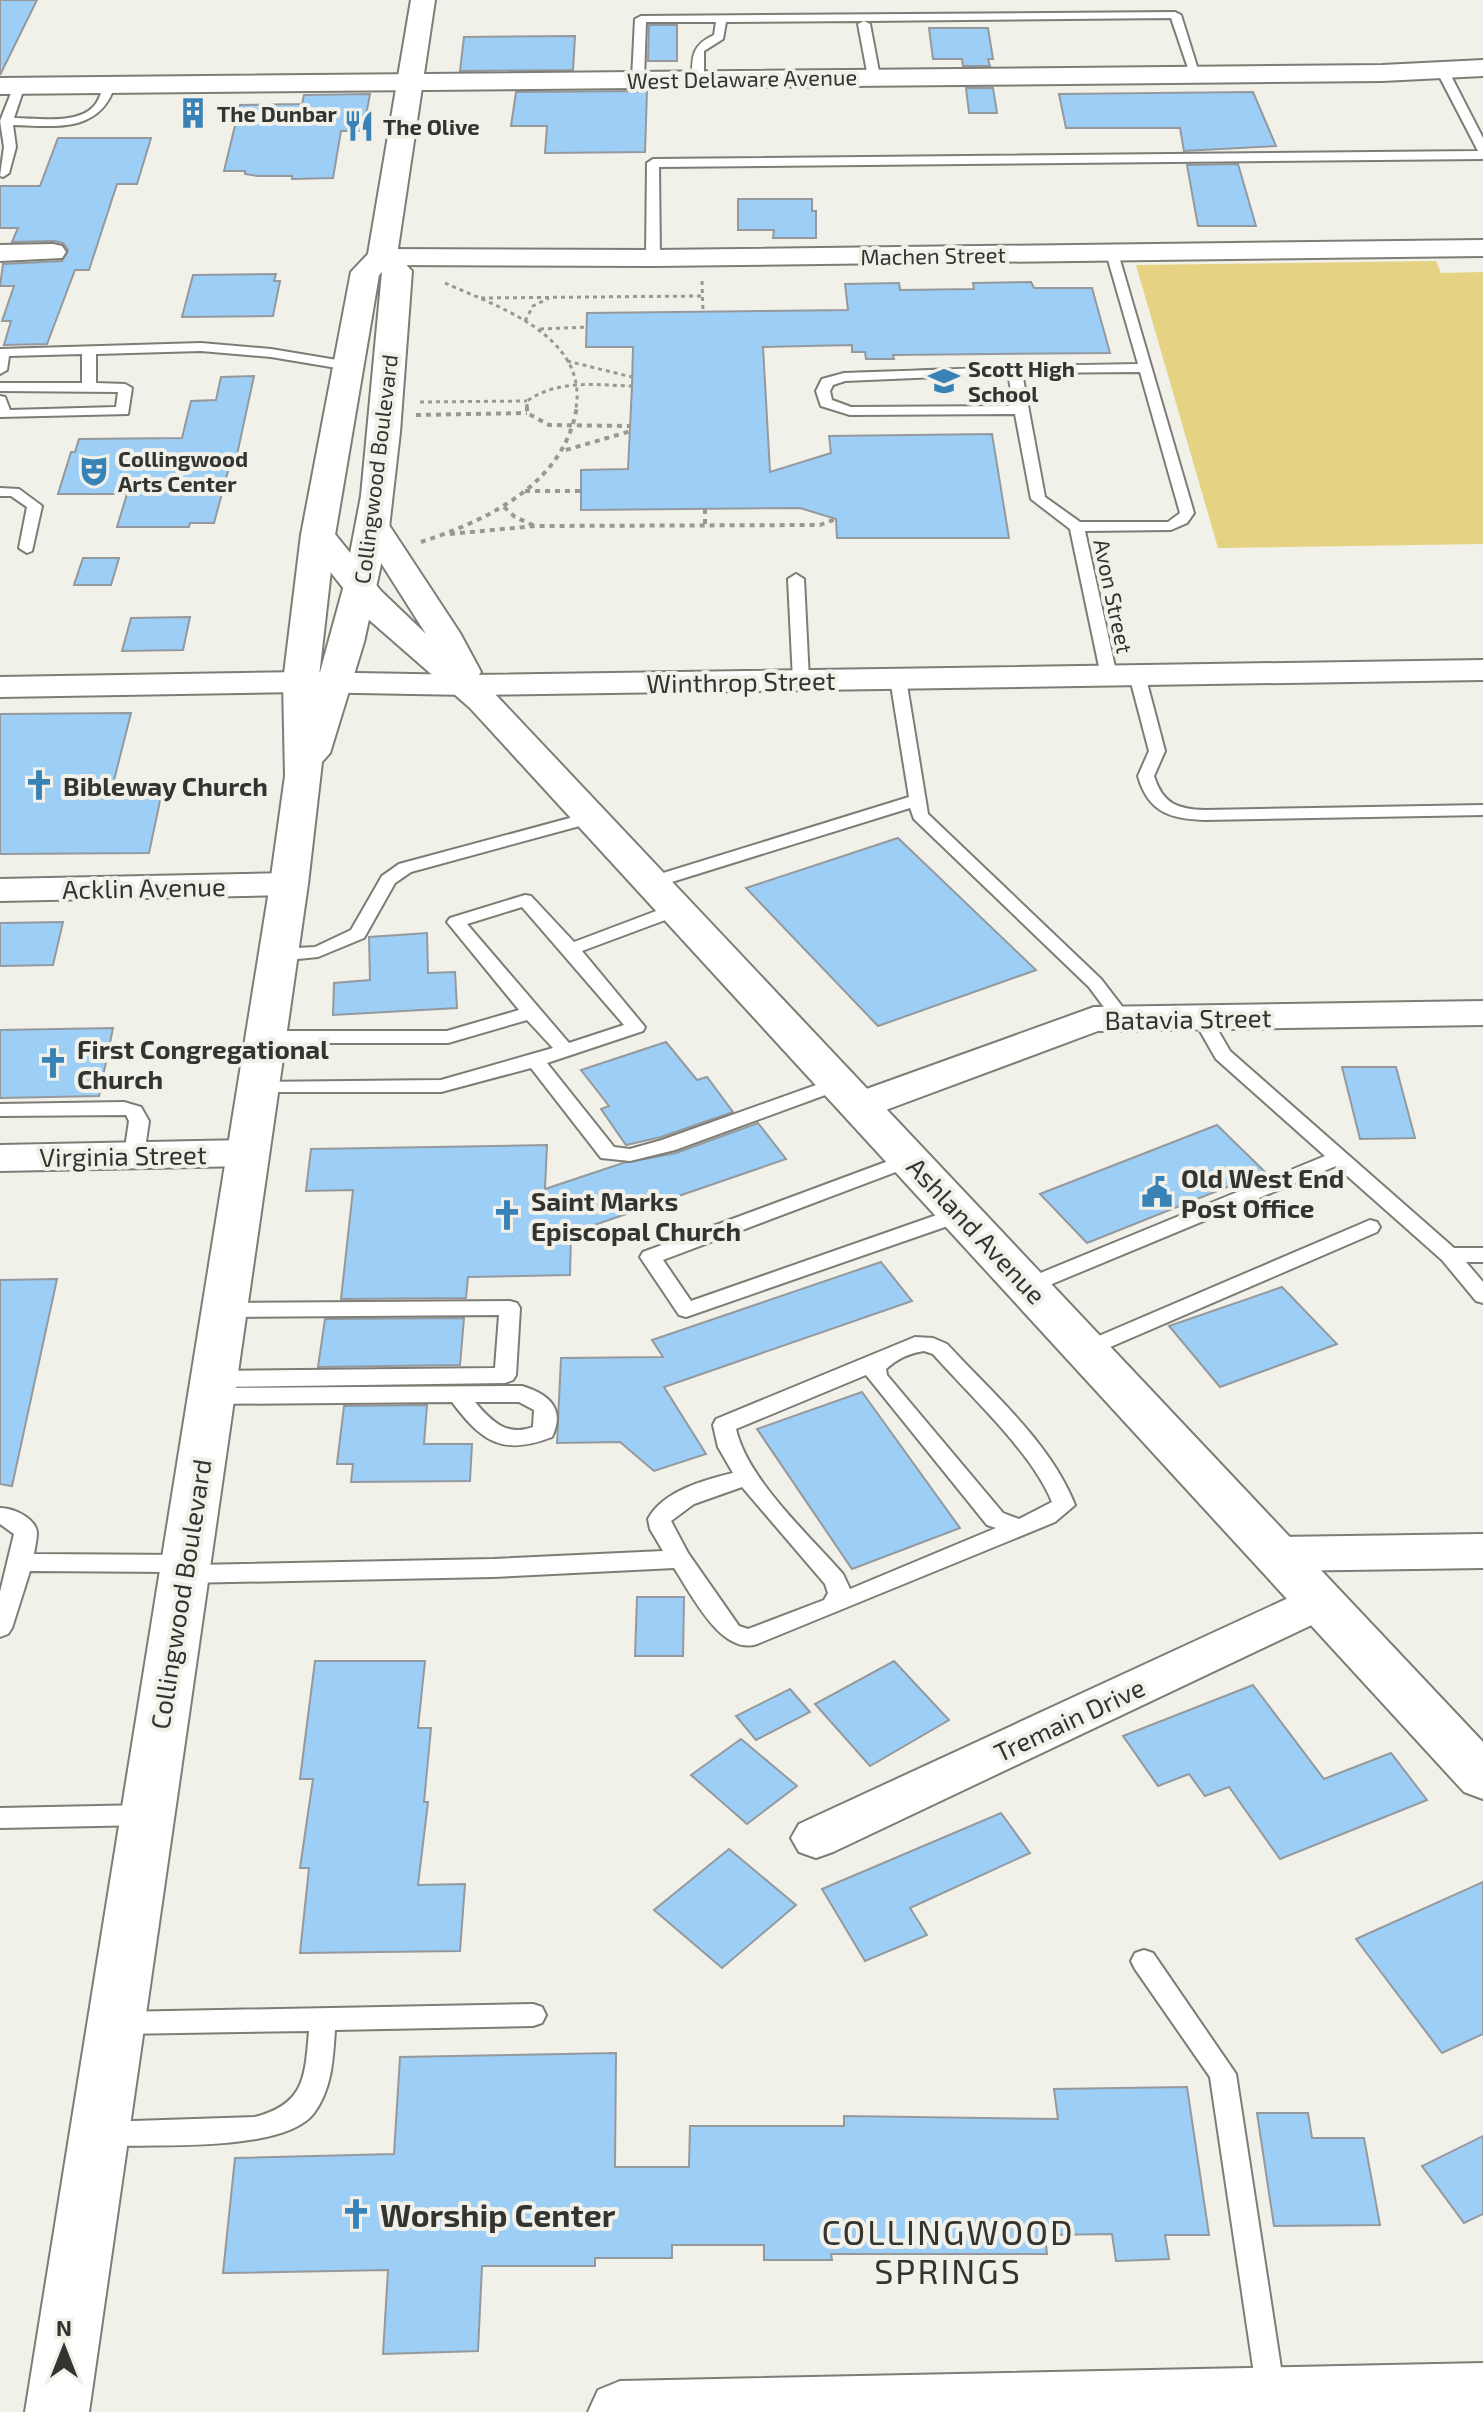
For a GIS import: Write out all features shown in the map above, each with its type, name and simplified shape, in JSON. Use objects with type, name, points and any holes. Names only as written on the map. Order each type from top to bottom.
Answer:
[{"type":"main road","name":"Collingwood Boulevard","points":[[57,2412],[289,884],[304,776],[301,682],[318,535],[365,272],[382,257],[423,0]]},
{"type":"main road","name":"West Delaware Avenue","points":[[10,86],[1196,74],[1483,68]]},
{"type":"main road","name":"Collingwood Boulevard","points":[[304,776],[336,684],[361,589],[373,525],[398,271],[382,257]]},
{"type":"main road","points":[[349,366],[388,374]]},
{"type":"main road","name":"Ashland Avenue","points":[[373,525],[396,566],[444,632],[469,685]]},
{"type":"main road","name":"Ashland Avenue","points":[[318,535],[361,589],[402,632],[469,685],[1483,1777]]},
{"type":"main road","points":[[620,2412],[1483,2393]]},
{"type":"street","name":"Machen Street","points":[[382,257],[653,258],[1483,248]]},
{"type":"street","points":[[0,253],[53,252]]},
{"type":"street","name":"Winthrop Street","points":[[0,687],[301,682],[469,685],[1483,670]]},
{"type":"street","name":"Acklin Avenue","points":[[0,890],[289,884]]},
{"type":"street","name":"Batavia Street","points":[[850,1094],[1094,1019],[1483,1013]]},
{"type":"street","name":"Virginia Street","points":[[0,1158],[246,1153]]},
{"type":"street","points":[[1278,1554],[1483,1551]]},
{"type":"street","name":"Tremain Drive","points":[[816,1838],[1321,1601]]},
{"type":"lane","points":[[638,79],[641,19],[1175,15],[1196,74]]},
{"type":"lane","points":[[698,78],[699,47],[719,37],[721,23]]},
{"type":"lane","points":[[864,24],[874,77]]},
{"type":"lane","points":[[653,258],[653,163],[1483,152],[1442,70]]},
{"type":"lane","points":[[6,121],[66,121],[93,114],[101,106],[109,85]]},
{"type":"lane","points":[[3,173],[10,147],[6,121],[18,95],[10,86]]},
{"type":"lane","points":[[1014,369],[1038,499],[1077,527],[1171,526],[1182,520],[1187,513],[1112,253]]},
{"type":"lane","points":[[0,370],[3,352],[201,347],[271,353],[349,366]]},
{"type":"lane","points":[[89,351],[89,387]]},
{"type":"lane","points":[[1021,410],[850,411],[826,403],[823,391],[827,382],[844,377],[984,373],[1014,369],[1146,368]]},
{"type":"lane","points":[[0,387],[125,388],[123,411],[4,414],[0,400]]},
{"type":"lane","points":[[0,492],[14,492],[35,506],[27,548]]},
{"type":"lane","name":"Avon Street","points":[[1077,527],[1123,676],[1157,751],[1146,776],[1154,800],[1164,808],[1181,814],[1205,815],[1483,810]]},
{"type":"lane","points":[[796,579],[801,680]]},
{"type":"lane","points":[[898,679],[920,815],[1095,983],[1122,1018]]},
{"type":"lane","points":[[571,949],[666,896],[918,800]]},
{"type":"lane","points":[[278,955],[318,952],[358,934],[388,880],[405,868],[592,817]]},
{"type":"lane","points":[[256,1088],[441,1086],[535,1061],[636,1027],[525,900],[456,922],[564,1049]]},
{"type":"lane","points":[[265,1037],[448,1037],[531,1013]]},
{"type":"lane","points":[[1201,1017],[1223,1055],[1449,1255],[1483,1296]]},
{"type":"lane","points":[[535,1061],[608,1153],[630,1155],[850,1094]]},
{"type":"lane","points":[[0,1110],[124,1108],[134,1111],[139,1121],[134,1155]]},
{"type":"lane","points":[[1028,1286],[1338,1158]]},
{"type":"lane","points":[[910,1159],[650,1257],[686,1310],[958,1215]]},
{"type":"lane","points":[[1087,1349],[1370,1227]]},
{"type":"lane","points":[[1449,1255],[1483,1255]]},
{"type":"lane","points":[[211,1387],[505,1375],[510,1308],[222,1310]]},
{"type":"lane","points":[[747,1478],[720,1485],[666,1509],[659,1519],[661,1529],[680,1559],[731,1632],[749,1638],[832,1606],[1018,1527],[1064,1505],[1061,1492],[940,1349],[932,1344],[919,1344],[724,1425],[729,1447],[747,1478],[835,1580],[840,1593],[832,1606]]},
{"type":"lane","points":[[883,1359],[875,1367],[877,1377],[995,1519],[1018,1527]]},
{"type":"lane","points":[[211,1387],[458,1394]]},
{"type":"lane","points":[[0,1516],[9,1516],[26,1531],[21,1562],[6,1598],[0,1628]]},
{"type":"lane","points":[[21,1562],[184,1569],[493,1568],[680,1559]]},
{"type":"lane","points":[[0,1818],[147,1815]]},
{"type":"lane","points":[[1144,1961],[1223,2074],[1271,2398]]},
{"type":"lane","points":[[115,2024],[533,2015]]},
{"type":"lane","points":[[99,2134],[255,2129],[281,2122],[302,2108],[313,2091],[320,2059],[323,2019]]},
{"type":"path","points":[[413,544],[445,535],[504,507],[565,450],[575,427],[578,386],[565,360],[539,329],[439,280]]},
{"type":"path","points":[[476,298],[702,296]]},
{"type":"path","points":[[525,321],[533,306],[551,297]]},
{"type":"path","points":[[702,304],[703,312]]},
{"type":"path","points":[[539,329],[587,327]]},
{"type":"path","points":[[565,360],[632,377]]},
{"type":"path","points":[[415,402],[527,401],[553,386],[632,386]]},
{"type":"path","points":[[527,401],[527,413]]},
{"type":"path","points":[[414,415],[527,413],[549,425],[631,428],[565,450]]},
{"type":"path","points":[[524,491],[581,491]]},
{"type":"path","points":[[504,507],[515,517],[535,526]]},
{"type":"path","points":[[705,509],[705,526]]},
{"type":"path","points":[[445,535],[535,526],[820,525],[836,519]]},
{"type":"shaded area","points":[[1436,261],[1441,273],[1483,272],[1483,544],[1218,548],[1136,265]]},
{"type":"building","points":[[0,0],[37,0],[0,75]]},
{"type":"building","points":[[649,25],[677,25],[677,61],[648,61]]},
{"type":"building","points":[[929,28],[988,28],[993,59],[988,59],[990,66],[963,66],[962,59],[933,59]]},
{"type":"building","points":[[575,36],[573,70],[460,71],[464,37]]},
{"type":"building","points":[[966,88],[993,88],[997,113],[969,113]]},
{"type":"building","points":[[647,91],[645,152],[545,153],[547,126],[511,126],[516,92]]},
{"type":"building","points":[[1253,92],[1276,146],[1184,151],[1180,128],[1066,128],[1059,94]]},
{"type":"building","points":[[370,94],[363,131],[341,131],[333,178],[292,179],[292,176],[258,176],[245,174],[245,171],[224,171],[240,105],[302,104],[304,95]]},
{"type":"building","points":[[58,138],[151,138],[137,184],[117,184],[89,270],[75,270],[47,344],[4,345],[11,321],[2,321],[14,286],[0,286],[3,264],[62,261],[68,250],[63,243],[54,241],[12,242],[18,228],[0,228],[0,186],[40,186]]},
{"type":"building","points":[[1238,164],[1256,226],[1198,226],[1187,165]]},
{"type":"building","points":[[738,199],[812,199],[812,211],[816,211],[816,238],[773,238],[774,230],[738,230]]},
{"type":"building","points":[[276,274],[274,281],[280,281],[273,316],[182,317],[193,275]]},
{"type":"building","name":"Scott High School","points":[[1031,282],[1034,288],[1092,288],[1110,353],[893,355],[894,359],[866,359],[865,352],[852,352],[852,345],[763,347],[770,472],[831,453],[829,436],[992,434],[1009,538],[837,538],[836,519],[800,508],[581,510],[581,470],[628,469],[632,386],[633,347],[586,347],[587,313],[848,310],[845,284],[899,283],[900,290],[974,289],[973,283]]},
{"type":"building","points":[[254,376],[235,464],[230,464],[214,523],[190,523],[189,527],[117,527],[127,494],[58,494],[71,452],[75,452],[79,439],[182,438],[191,401],[216,400],[221,377]]},
{"type":"building","points":[[83,558],[119,558],[111,585],[74,585]]},
{"type":"building","points":[[190,617],[183,650],[122,651],[131,618]]},
{"type":"building","name":"Bibleway Church","points":[[131,713],[110,796],[161,796],[149,853],[0,854],[0,714]]},
{"type":"building","points":[[898,838],[1036,970],[878,1026],[746,888]]},
{"type":"building","name":"First Congregational Church","points":[[63,922],[53,965],[0,966],[0,923]]},
{"type":"building","points":[[427,933],[428,973],[455,972],[457,1008],[333,1015],[334,983],[370,980],[369,937]]},
{"type":"building","name":"First Congregational Church","points":[[113,1028],[99,1096],[0,1098],[0,1030]]},
{"type":"building","points":[[666,1042],[697,1080],[707,1077],[733,1112],[661,1137],[626,1145],[601,1109],[609,1106],[581,1070]]},
{"type":"building","points":[[1342,1067],[1396,1067],[1415,1138],[1360,1139]]},
{"type":"building","points":[[758,1123],[786,1159],[571,1233],[570,1275],[468,1277],[466,1298],[341,1299],[353,1190],[306,1191],[311,1149],[547,1145],[545,1189],[623,1163],[676,1153]]},
{"type":"building","points":[[1217,1125],[1265,1172],[1087,1243],[1040,1194]]},
{"type":"building","points":[[881,1262],[912,1301],[664,1387],[706,1454],[654,1471],[620,1442],[557,1443],[561,1358],[663,1357],[652,1340]]},
{"type":"building","points":[[57,1279],[12,1486],[0,1484],[0,1280]]},
{"type":"building","points":[[1282,1287],[1337,1344],[1220,1387],[1169,1326]]},
{"type":"building","points":[[464,1318],[460,1365],[318,1367],[325,1319]]},
{"type":"building","points":[[862,1392],[960,1528],[852,1569],[757,1429]]},
{"type":"building","points":[[427,1405],[424,1444],[472,1444],[470,1481],[351,1482],[353,1464],[337,1464],[344,1406]]},
{"type":"building","points":[[637,1597],[684,1597],[683,1656],[635,1656]]},
{"type":"building","points":[[315,1661],[425,1661],[418,1728],[431,1728],[424,1802],[428,1802],[418,1885],[465,1884],[460,1951],[300,1953],[309,1868],[300,1868],[313,1779],[300,1779]]},
{"type":"building","points":[[894,1661],[949,1720],[870,1766],[815,1704]]},
{"type":"building","points":[[1253,1685],[1324,1779],[1391,1753],[1427,1800],[1280,1859],[1229,1787],[1205,1796],[1189,1774],[1158,1786],[1123,1736]]},
{"type":"building","points":[[790,1689],[810,1712],[756,1740],[736,1716]]},
{"type":"building","points":[[741,1739],[797,1786],[747,1824],[691,1775]]},
{"type":"building","points":[[1001,1813],[1030,1853],[910,1908],[927,1935],[865,1961],[822,1889]]},
{"type":"building","points":[[729,1849],[796,1905],[722,1968],[654,1910]]},
{"type":"building","points":[[1483,1882],[1483,2034],[1442,2053],[1356,1939]]},
{"type":"building","points":[[616,2053],[615,2167],[689,2167],[690,2126],[844,2126],[844,2116],[1058,2119],[1054,2089],[1187,2087],[1209,2235],[1165,2235],[1169,2259],[1116,2261],[1112,2234],[1045,2235],[1047,2254],[831,2254],[832,2260],[764,2260],[764,2245],[672,2245],[672,2258],[595,2258],[595,2266],[482,2266],[478,2351],[383,2354],[388,2270],[223,2273],[235,2158],[394,2154],[400,2057]]},
{"type":"building","points":[[1257,2113],[1308,2113],[1312,2138],[1364,2138],[1380,2225],[1274,2226]]},
{"type":"building","points":[[1483,2136],[1483,2214],[1464,2223],[1422,2166]]},
{"type":"place","name":"The Dunbar","points":[[193,113]]},
{"type":"place","name":"The Olive","points":[[359,126]]},
{"type":"place","name":"Scott High School","points":[[944,381]]},
{"type":"place","name":"Collingwood Arts Center","points":[[94,471]]},
{"type":"place","name":"Bibleway Church","points":[[39,785]]},
{"type":"place","name":"First Congregational Church","points":[[53,1063]]},
{"type":"place","name":"Old West End Post Office","points":[[1157,1192]]},
{"type":"place","name":"Saint Marks Episcopal Church","points":[[507,1215]]},
{"type":"place","name":"Worship Center","points":[[356,2214]]},
{"type":"district","name":"COLLINGWOOD SPRINGS","points":[[948,2250]]}]
